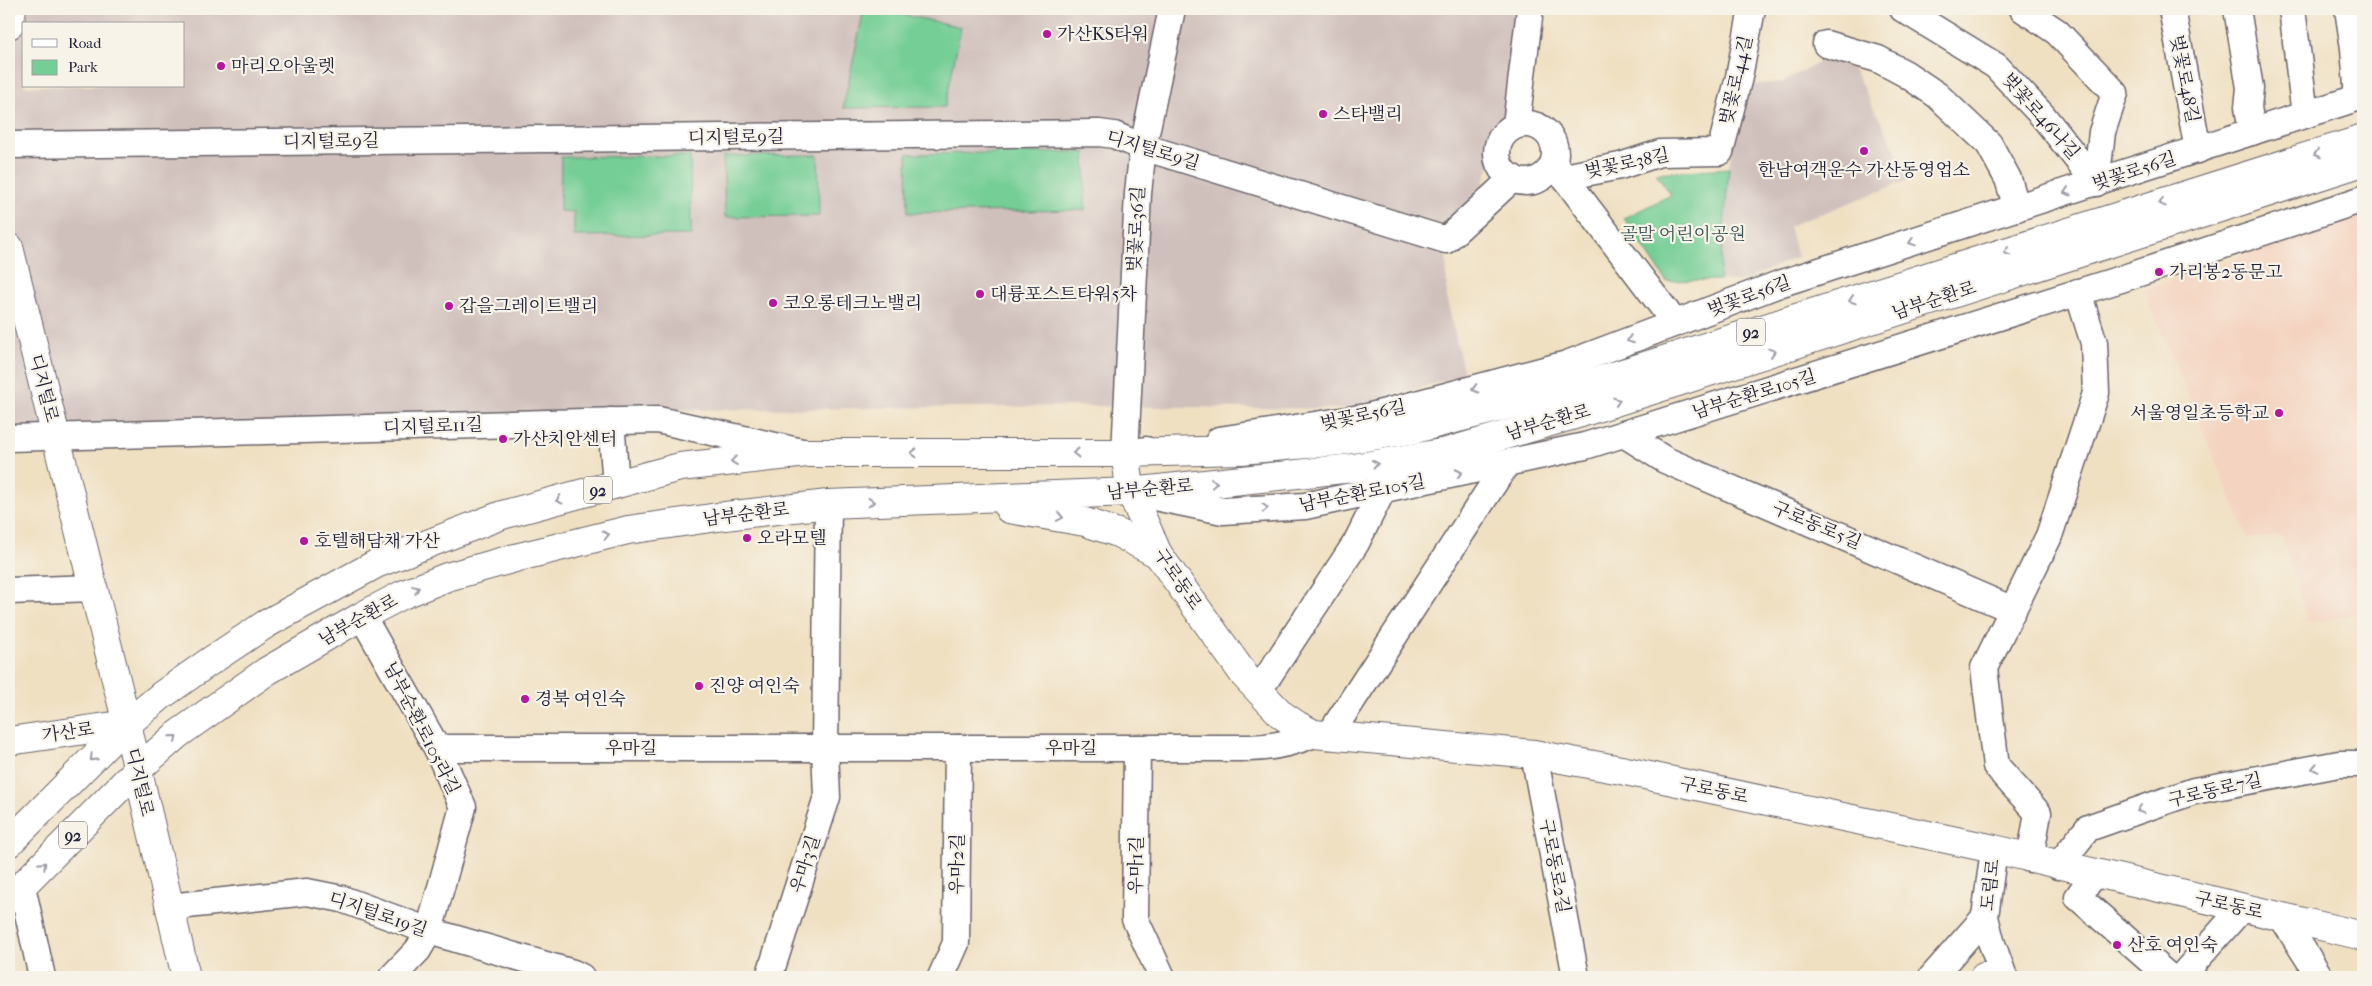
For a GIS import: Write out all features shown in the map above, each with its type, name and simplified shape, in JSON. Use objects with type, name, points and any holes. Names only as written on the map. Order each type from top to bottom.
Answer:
[{"type":"main road","name":"남부순환로","points":[[9,842],[127,724],[162,695],[266,624],[376,564],[502,515],[680,468],[807,453],[1125,453],[1241,450],[1340,441],[1421,428],[1572,389],[2363,139]]},
{"type":"main road","name":"남부순환로","points":[[15,893],[137,770],[178,734],[267,671],[402,595],[447,577],[628,530],[828,504],[1131,492],[1352,468],[1447,452],[1581,413],[2363,162]]},
{"type":"main road","name":"디지털로","points":[[9,247],[127,724],[186,977]]},
{"type":"main road","name":"구로동로","points":[[1125,453],[1131,492],[1158,554],[1246,676],[1282,714],[1297,725],[1322,735],[1534,754],[1621,770],[1994,849],[2058,866],[2363,936]]},
{"type":"main road","points":[[943,500],[1085,522],[1118,533],[1158,554]]},
{"type":"main road","name":"가산로","points":[[9,741],[127,724]]},
{"type":"main road","points":[[1984,977],[1993,977]]},
{"type":"street","name":"벚꽃로36길","points":[[1125,453],[1138,193],[1143,147],[1172,9]]},
{"type":"street","points":[[1530,9],[1516,125],[1503,136],[1497,153],[1503,170],[1513,178],[1532,181],[1548,171],[1558,170]]},
{"type":"street","name":"벚꽃로44길","points":[[1720,152],[1739,77],[1752,9]]},
{"type":"street","name":"벚꽃로46나길","points":[[1903,9],[1996,66],[2043,116],[2096,183]]},
{"type":"street","points":[[2023,9],[2057,32],[2114,94],[2102,132],[2096,183]]},
{"type":"street","name":"벚꽃로48길","points":[[2172,9],[2198,150]]},
{"type":"street","points":[[2238,9],[2250,88],[2248,107],[2252,132]]},
{"type":"street","points":[[2292,9],[2305,115]]},
{"type":"street","points":[[2348,9],[2361,97]]},
{"type":"street","points":[[1826,44],[1878,59],[1906,74],[1937,96],[1989,144],[2008,179],[2017,208]]},
{"type":"street","name":"벚꽃로56길","points":[[1125,453],[1366,417],[1568,364],[1780,284],[2361,97]]},
{"type":"street","name":"벚꽃로38길","points":[[1516,125],[1535,125],[1543,130],[1554,145],[1558,170],[1675,323]]},
{"type":"street","name":"디지털로9길","points":[[9,145],[1114,134],[1143,147],[1446,240],[1513,178]]},
{"type":"street","name":"벚꽃로38길","points":[[1558,170],[1620,166],[1660,153],[1720,152]]},
{"type":"street","name":"남부순환로105길","points":[[1131,492],[1222,511],[1305,506],[1585,446],[2078,292],[2363,199]]},
{"type":"street","points":[[2030,859],[2038,813],[1996,766],[1984,668],[2049,536],[2096,393],[2094,344],[2078,292]]},
{"type":"street","name":"디지털로11길","points":[[9,438],[658,420],[807,453]]},
{"type":"street","points":[[611,421],[616,485]]},
{"type":"street","name":"구로동로5길","points":[[1624,434],[1665,460],[2012,610]]},
{"type":"street","points":[[1322,735],[1507,463]]},
{"type":"street","points":[[1259,690],[1356,543],[1383,489]]},
{"type":"street","points":[[825,748],[828,504]]},
{"type":"street","points":[[9,591],[93,588]]},
{"type":"street","name":"남부순환로105라길","points":[[362,616],[437,748],[463,807],[429,931],[418,950],[392,977]]},
{"type":"street","name":"우마길","points":[[437,748],[1270,748],[1322,735]]},
{"type":"street","name":"우마3길","points":[[769,977],[826,796],[825,748]]},
{"type":"street","name":"우마2길","points":[[941,977],[956,943],[958,748]]},
{"type":"street","name":"우마1길","points":[[1137,748],[1135,918],[1162,977]]},
{"type":"street","name":"구로동로2길","points":[[1534,754],[1576,977]]},
{"type":"street","name":"구로동로7길","points":[[2058,866],[2088,828],[2194,791],[2340,764],[2363,764]]},
{"type":"street","name":"도림로","points":[[1994,849],[1985,917],[1990,941],[2004,977]]},
{"type":"street","points":[[2095,873],[2078,897],[2183,976],[2242,908]]},
{"type":"street","name":"디지털로19길","points":[[170,907],[307,892],[342,899],[429,931],[573,973],[580,977]]},
{"type":"street","points":[[15,893],[42,977]]},
{"type":"street","points":[[1932,977],[1985,917]]},
{"type":"street","points":[[2282,917],[2320,977]]},
{"type":"shaded area","points":[[9,9],[1530,9],[1522,75],[1480,193],[1446,240],[1447,299],[1464,375],[1348,409],[1082,406],[676,410],[9,437]]},
{"type":"shaded area","name":"한남여객운수 가산동영업소","points":[[1831,50],[1847,57],[1911,179],[1789,226],[1797,257],[1741,282],[1719,280],[1729,168],[1740,86],[1783,82],[1821,61]]},
{"type":"shaded area","name":"서울영일초등학교","points":[[2363,214],[2363,611],[2330,620],[2308,622],[2282,536],[2248,539],[2144,290]]},
{"type":"green space","points":[[864,9],[876,9],[961,27],[945,107],[843,108]]},
{"type":"green space","points":[[1085,152],[1085,210],[908,213],[907,154]]},
{"type":"green space","points":[[818,155],[819,216],[725,217],[723,156]]},
{"type":"green space","points":[[690,156],[691,235],[574,236],[574,212],[560,211],[561,157]]},
{"type":"green space","name":"골말 어린이공원","points":[[1729,168],[1719,280],[1666,281],[1624,218],[1671,195],[1656,173]]},
{"type":"place","name":"가산KS타워","points":[[1047,34]]},
{"type":"place","name":"마리오아울렛","points":[[221,66]]},
{"type":"place","name":"스타밸리","points":[[1323,114]]},
{"type":"place","name":"한남여객운수 가산동영업소","points":[[1864,151]]},
{"type":"place","name":"가리봉2동문고","points":[[2159,272]]},
{"type":"place","name":"대륭포스트타워5차","points":[[980,294]]},
{"type":"place","name":"코오롱테크노밸리","points":[[773,303]]},
{"type":"place","name":"갑을그레이트밸리","points":[[449,306]]},
{"type":"place","name":"서울영일초등학교","points":[[2279,413]]},
{"type":"place","name":"가산치안센터","points":[[503,439]]},
{"type":"place","name":"오라모텔","points":[[747,538]]},
{"type":"place","name":"호텔해담채 가산","points":[[304,541]]},
{"type":"place","name":"진양 여인숙","points":[[699,686]]},
{"type":"place","name":"경북 여인숙","points":[[525,699]]},
{"type":"place","name":"산호 여인숙","points":[[2117,945]]}]
